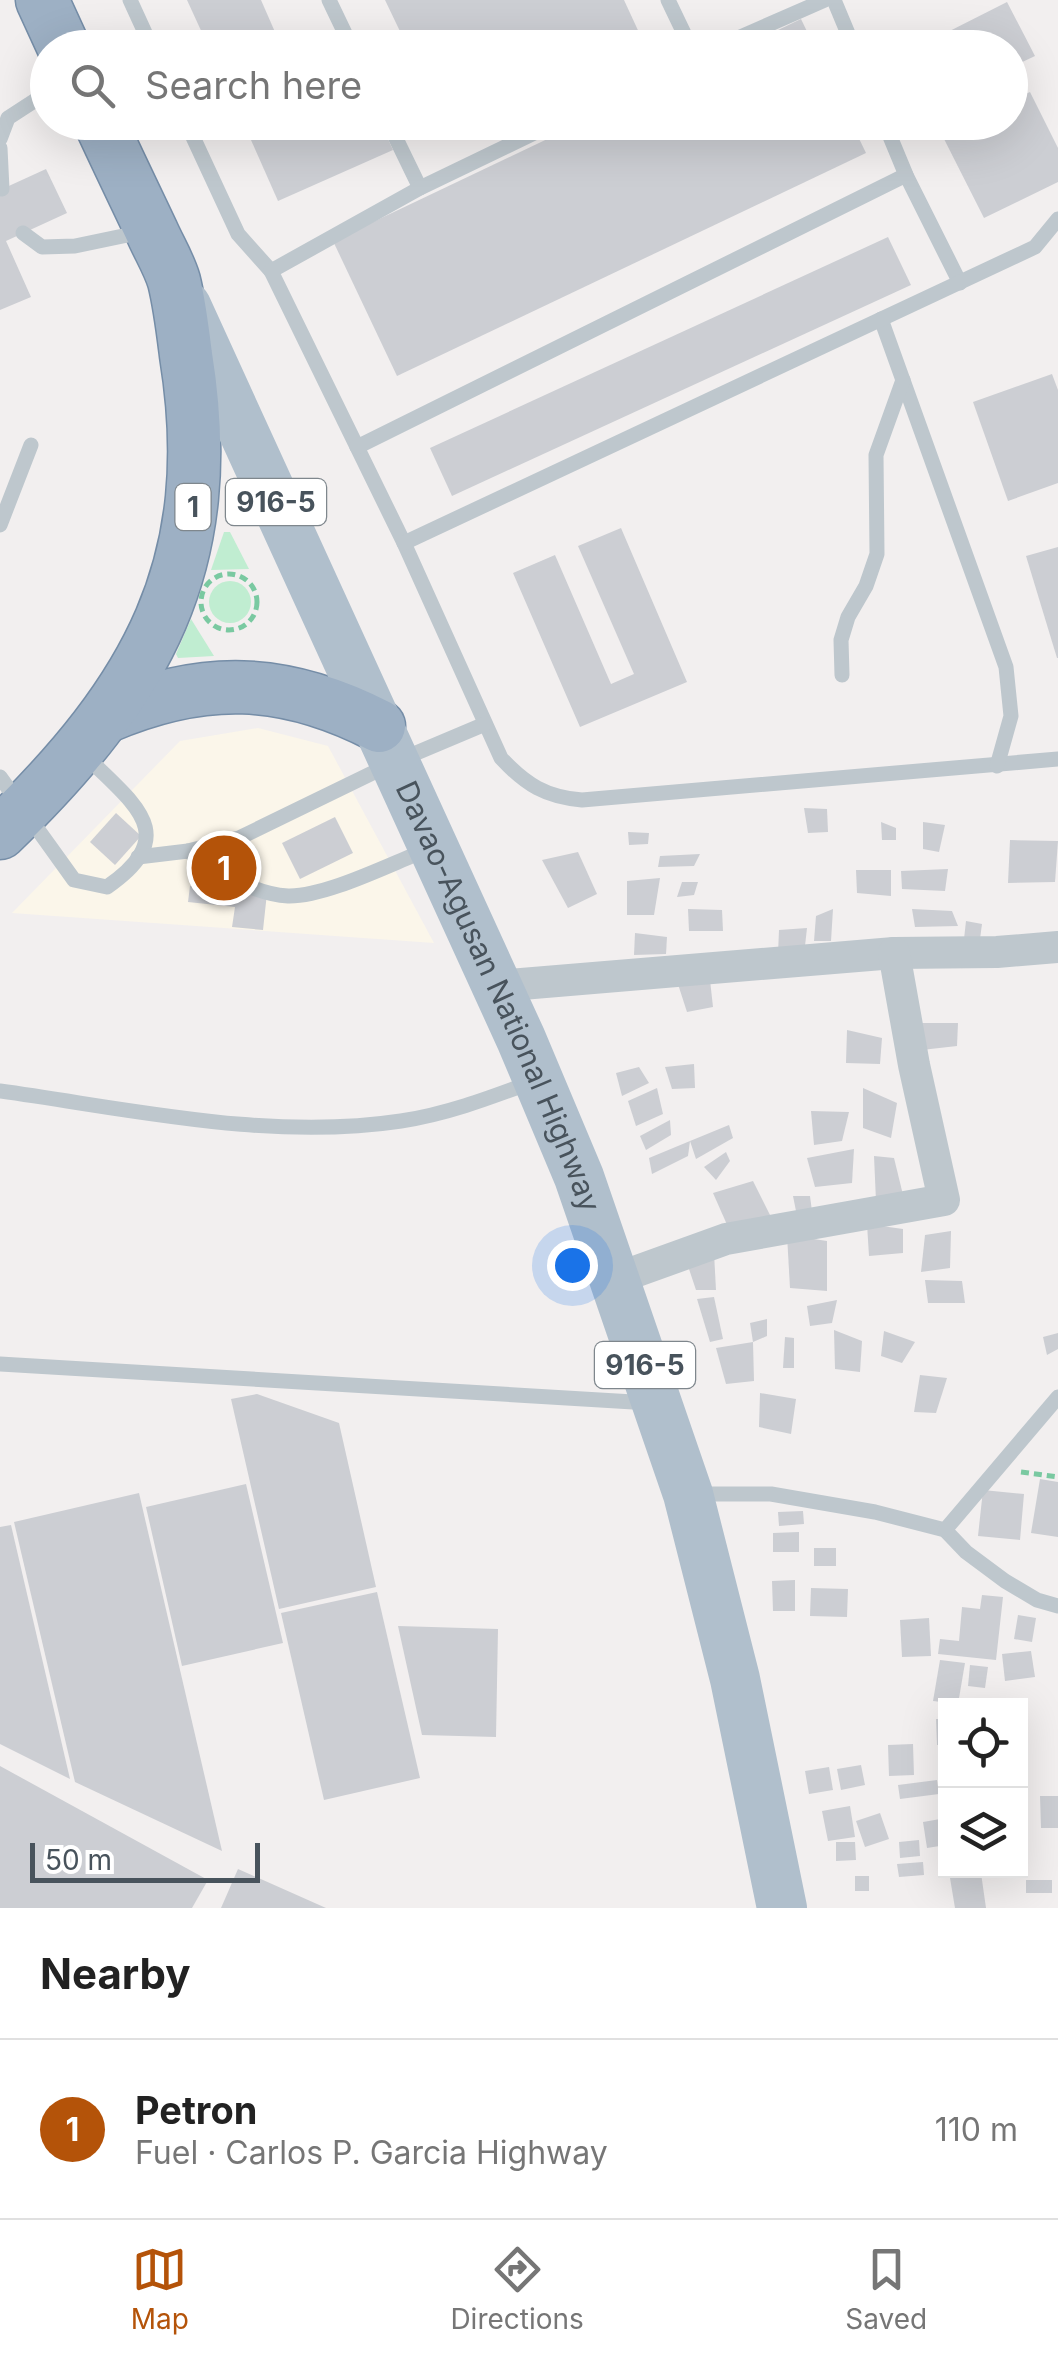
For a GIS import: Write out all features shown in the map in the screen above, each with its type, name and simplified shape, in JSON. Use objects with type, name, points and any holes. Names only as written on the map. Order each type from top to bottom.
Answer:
[{"type":"highway","points":[[42,0],[56,30]]},
{"type":"highway","name":"Davao-Agusan National Highway","points":[[108,140],[174,278]]},
{"type":"highway","name":"1","points":[[8,807],[93,734],[141,660],[180,568],[195,486],[194,420],[174,278]]},
{"type":"highway","points":[[93,734],[157,696],[232,686],[311,698],[387,744]]},
{"type":"main road","name":"Davao-Agusan National Highway","points":[[174,278],[497,986],[579,1177],[688,1494],[735,1678],[782,1908]]},
{"type":"street","points":[[497,986],[894,953],[1058,947]]},
{"type":"street","points":[[615,1279],[726,1240],[944,1200],[894,953]]},
{"type":"lane","points":[[130,0],[144,30]]},
{"type":"lane","points":[[328,0],[343,30]]},
{"type":"lane","points":[[668,0],[682,30]]},
{"type":"lane","points":[[756,30],[825,0]]},
{"type":"lane","points":[[834,0],[846,30]]},
{"type":"lane","points":[[0,138],[8,118],[30,104]]},
{"type":"lane","points":[[194,140],[238,234],[270,271],[404,543],[502,758],[540,792],[582,800],[1058,759]]},
{"type":"lane","points":[[397,140],[420,188]]},
{"type":"lane","points":[[270,271],[420,188],[520,140]]},
{"type":"lane","points":[[891,140],[960,282]]},
{"type":"lane","points":[[0,148],[2,189]]},
{"type":"lane","points":[[357,447],[906,175]]},
{"type":"lane","points":[[404,543],[1035,247],[1058,218]]},
{"type":"lane","points":[[23,233],[42,247],[75,246],[151,230]]},
{"type":"lane","points":[[881,319],[1006,667],[1011,716],[996,766]]},
{"type":"lane","points":[[842,675],[842,640],[848,617],[866,586],[877,554],[876,454],[903,380]]},
{"type":"lane","points":[[0,525],[31,446]]},
{"type":"lane","points":[[138,857],[188,851],[238,838],[387,744],[484,724]]},
{"type":"lane","points":[[8,807],[74,880],[108,887],[127,874],[147,844],[148,828],[93,734]]},
{"type":"lane","points":[[188,851],[230,878],[287,896],[315,893],[434,847]]},
{"type":"lane","points":[[0,1091],[265,1126],[350,1126],[456,1110],[538,1080]]},
{"type":"lane","points":[[0,1364],[659,1404]]},
{"type":"lane","points":[[945,1530],[1058,1396]]},
{"type":"lane","points":[[688,1494],[771,1494],[875,1512],[945,1530],[983,1567],[1037,1600],[1058,1606]]},
{"type":"path","points":[[232,574],[251,583],[258,603],[249,622],[230,631],[207,620],[202,613],[201,596],[213,579],[232,574]]},
{"type":"shaded area","points":[[258,728],[328,746],[434,943],[12,913],[180,741]]},
{"type":"green space","points":[[224,532],[230,532],[249,569],[211,570]]},
{"type":"green space","points":[[230,581],[245,587],[251,602],[245,617],[230,623],[215,617],[209,602],[215,587]]},
{"type":"green space","points":[[191,619],[214,656],[178,658],[176,654]]},
{"type":"building","points":[[187,0],[261,0],[274,30],[201,30]]},
{"type":"building","points":[[385,0],[624,0],[638,30],[399,30]]},
{"type":"building","points":[[1007,2],[1022,30],[952,30]]},
{"type":"building","points":[[801,19],[806,30],[778,30]]},
{"type":"building","points":[[1028,93],[1058,148],[1058,182],[984,218],[945,140],[1028,140]]},
{"type":"building","points":[[251,140],[388,140],[393,150],[278,201]]},
{"type":"building","points":[[545,140],[860,140],[866,153],[397,376],[333,241]]},
{"type":"building","points":[[46,169],[67,213],[6,241],[31,297],[0,310],[0,190]]},
{"type":"building","points":[[888,237],[911,285],[452,496],[430,448]]},
{"type":"building","points":[[1052,374],[1058,390],[1058,483],[1008,501],[973,402]]},
{"type":"building","points":[[621,528],[687,682],[580,727],[513,573],[555,555],[611,684],[634,674],[578,546]]},
{"type":"building","points":[[1058,547],[1058,658],[1057,658],[1026,556]]},
{"type":"building","points":[[804,808],[827,809],[828,832],[808,833]]},
{"type":"building","points":[[116,813],[141,836],[115,865],[90,842]]},
{"type":"building","points":[[335,817],[353,853],[300,879],[282,843]]},
{"type":"building","points":[[881,822],[896,828],[896,840],[882,840]]},
{"type":"building","points":[[923,822],[945,825],[939,852],[923,849]]},
{"type":"building","points":[[628,832],[649,833],[648,844],[629,845]]},
{"type":"building","points":[[1010,840],[1058,841],[1055,882],[1008,883]]},
{"type":"building","points":[[578,852],[597,894],[568,908],[542,860]]},
{"type":"building","points":[[700,854],[694,866],[658,867],[660,856]]},
{"type":"building","points":[[948,869],[945,891],[902,889],[901,871]]},
{"type":"building","points":[[856,870],[891,870],[891,896],[857,893]]},
{"type":"building","points":[[660,878],[654,915],[627,915],[627,881]]},
{"type":"building","points":[[682,882],[698,882],[694,895],[677,897]]},
{"type":"building","points":[[190,886],[267,893],[263,930],[232,927],[235,907],[188,902]]},
{"type":"building","points":[[688,909],[722,910],[723,931],[689,931]]},
{"type":"building","points":[[833,909],[831,941],[814,941],[816,916]]},
{"type":"building","points":[[912,909],[952,911],[958,926],[915,927]]},
{"type":"building","points":[[966,921],[982,924],[980,939],[964,939]]},
{"type":"building","points":[[807,928],[804,955],[778,954],[779,930]]},
{"type":"building","points":[[635,933],[667,937],[666,954],[634,955]]},
{"type":"building","points":[[709,971],[713,1007],[687,1012],[676,978]]},
{"type":"building","points":[[899,1023],[958,1023],[957,1046],[904,1052]]},
{"type":"building","points":[[847,1030],[882,1038],[880,1064],[846,1063]]},
{"type":"building","points":[[694,1064],[695,1088],[672,1089],[665,1067]]},
{"type":"building","points":[[639,1067],[649,1083],[622,1096],[616,1073]]},
{"type":"building","points":[[657,1088],[663,1114],[636,1126],[628,1101]]},
{"type":"building","points":[[863,1088],[897,1103],[891,1138],[863,1128]]},
{"type":"building","points":[[811,1111],[849,1112],[842,1141],[814,1145]]},
{"type":"building","points":[[670,1120],[671,1135],[646,1150],[640,1136]]},
{"type":"building","points":[[729,1125],[733,1138],[696,1159],[690,1141]]},
{"type":"building","points":[[690,1141],[688,1156],[652,1174],[649,1158]]},
{"type":"building","points":[[854,1149],[852,1183],[815,1187],[807,1158]]},
{"type":"building","points":[[726,1152],[730,1161],[716,1180],[704,1167]]},
{"type":"building","points":[[874,1156],[894,1158],[905,1203],[876,1201]]},
{"type":"building","points":[[753,1181],[774,1223],[732,1236],[713,1193]]},
{"type":"building","points":[[793,1196],[810,1196],[813,1219],[798,1221]]},
{"type":"building","points":[[867,1224],[903,1229],[903,1253],[869,1256]]},
{"type":"building","points":[[951,1231],[950,1268],[921,1272],[925,1235]]},
{"type":"building","points":[[787,1235],[827,1241],[827,1291],[790,1288]]},
{"type":"building","points":[[714,1253],[716,1290],[696,1290],[687,1263]]},
{"type":"building","points":[[925,1280],[962,1281],[965,1303],[928,1303]]},
{"type":"building","points":[[714,1297],[723,1339],[710,1342],[697,1299]]},
{"type":"building","points":[[837,1300],[832,1323],[810,1326],[807,1306]]},
{"type":"building","points":[[767,1319],[767,1336],[753,1342],[750,1323]]},
{"type":"building","points":[[834,1330],[862,1341],[860,1372],[835,1369]]},
{"type":"building","points":[[884,1331],[915,1342],[902,1363],[881,1356]]},
{"type":"building","points":[[1058,1333],[1058,1349],[1047,1355],[1043,1337]]},
{"type":"building","points":[[785,1337],[794,1338],[794,1368],[783,1368]]},
{"type":"building","points":[[753,1342],[754,1381],[726,1384],[716,1348]]},
{"type":"building","points":[[920,1375],[947,1378],[936,1413],[914,1412]]},
{"type":"building","points":[[760,1393],[796,1399],[791,1434],[759,1427]]},
{"type":"building","points":[[257,1394],[339,1423],[376,1587],[279,1609],[231,1399]]},
{"type":"building","points":[[1040,1479],[1058,1482],[1058,1537],[1031,1533]]},
{"type":"building","points":[[246,1484],[283,1643],[182,1666],[146,1507]]},
{"type":"building","points":[[983,1490],[1024,1494],[1020,1540],[978,1536]]},
{"type":"building","points":[[139,1493],[222,1851],[75,1782],[14,1522]]},
{"type":"building","points":[[803,1511],[804,1524],[779,1526],[778,1512]]},
{"type":"building","points":[[11,1525],[70,1779],[0,1744],[0,1527]]},
{"type":"building","points":[[799,1532],[799,1552],[773,1552],[773,1533]]},
{"type":"building","points":[[814,1548],[836,1548],[836,1566],[814,1566]]},
{"type":"building","points":[[795,1580],[795,1611],[773,1611],[772,1581]]},
{"type":"building","points":[[811,1588],[848,1589],[847,1617],[810,1616]]},
{"type":"building","points":[[377,1592],[420,1778],[324,1800],[281,1613]]},
{"type":"building","points":[[982,1595],[1003,1597],[996,1660],[938,1654],[940,1639],[959,1641],[962,1607],[980,1609]]},
{"type":"building","points":[[1018,1615],[1036,1618],[1032,1642],[1014,1639]]},
{"type":"building","points":[[929,1618],[931,1656],[902,1657],[900,1620]]},
{"type":"building","points":[[398,1626],[498,1629],[496,1737],[422,1735]]},
{"type":"building","points":[[1031,1651],[1035,1677],[1005,1681],[1002,1654]]},
{"type":"building","points":[[940,1660],[965,1663],[959,1698],[933,1701]]},
{"type":"building","points":[[970,1665],[988,1667],[985,1688],[968,1686]]},
{"type":"building","points":[[913,1744],[914,1775],[889,1776],[888,1745]]},
{"type":"building","points":[[861,1765],[865,1785],[841,1790],[837,1769]]},
{"type":"building","points":[[0,1766],[208,1880],[192,1908],[0,1908]]},
{"type":"building","points":[[829,1767],[833,1790],[809,1794],[805,1771]]},
{"type":"building","points":[[937,1780],[938,1794],[900,1799],[898,1785]]},
{"type":"building","points":[[1040,1796],[1058,1796],[1058,1828],[1041,1828]]},
{"type":"building","points":[[850,1806],[855,1837],[828,1841],[822,1811]]},
{"type":"building","points":[[880,1813],[889,1839],[865,1847],[856,1821]]},
{"type":"building","points":[[938,1819],[938,1846],[927,1848],[923,1822]]},
{"type":"building","points":[[919,1840],[920,1856],[900,1858],[899,1842]]},
{"type":"building","points":[[836,1842],[855,1842],[856,1860],[836,1861]]},
{"type":"building","points":[[923,1862],[924,1875],[899,1877],[897,1864]]},
{"type":"building","points":[[238,1869],[326,1908],[221,1908]]},
{"type":"building","points":[[855,1876],[869,1876],[869,1891],[855,1891]]},
{"type":"building","points":[[950,1878],[982,1878],[986,1908],[955,1908]]},
{"type":"building","points":[[1026,1880],[1052,1880],[1052,1893],[1026,1893]]},
{"type":"place","name":"Petron","points":[[224,868]]}]
